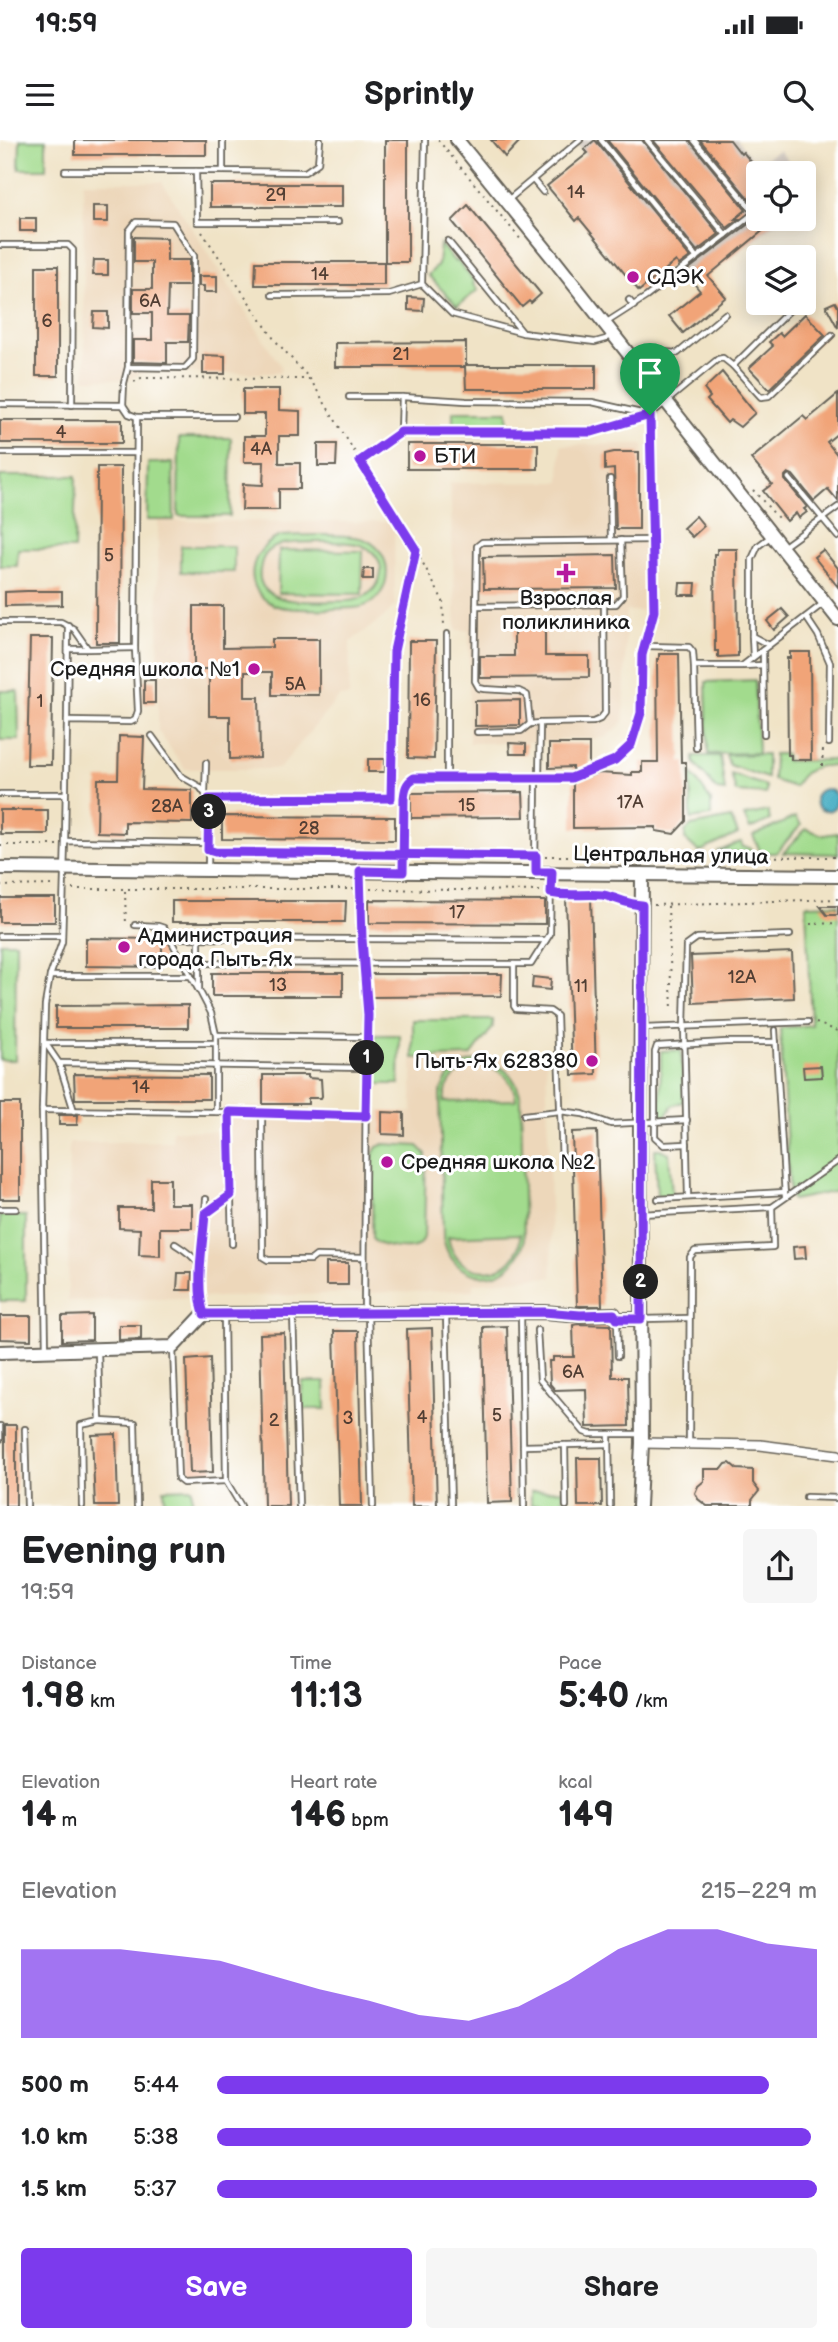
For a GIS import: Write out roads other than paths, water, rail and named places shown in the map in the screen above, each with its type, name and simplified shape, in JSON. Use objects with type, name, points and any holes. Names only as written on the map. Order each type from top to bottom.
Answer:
[{"type":"street","points":[[457,140],[838,619]]},
{"type":"street","name":"Центральная улица","points":[[0,869],[838,876]]},
{"type":"street","points":[[639,1506],[642,1438],[642,874]]},
{"type":"street","points":[[0,1352],[173,1347],[204,1314],[520,1312],[614,1314],[617,1319],[641,1319]]},
{"type":"street","points":[[642,1438],[689,1444],[760,1445],[838,1455]]},
{"type":"lane","points":[[223,140],[223,171]]},
{"type":"lane","points":[[65,171],[305,172],[318,163],[320,140]]},
{"type":"lane","points":[[425,140],[422,284],[452,314],[523,333],[595,342],[606,339],[609,329],[634,306],[746,219]]},
{"type":"lane","points":[[507,201],[580,140]]},
{"type":"lane","points":[[601,140],[698,258]]},
{"type":"lane","points":[[648,140],[726,235]]},
{"type":"lane","points":[[694,140],[746,200]]},
{"type":"lane","points":[[196,171],[197,222],[338,222]]},
{"type":"lane","points":[[533,180],[542,192]]},
{"type":"lane","points":[[128,367],[184,368],[193,359],[195,259],[177,225],[169,221],[136,222],[129,231],[128,367],[123,405],[129,414],[137,417],[234,417]]},
{"type":"lane","points":[[448,241],[523,333]]},
{"type":"lane","points":[[0,245],[68,245],[73,250],[72,405]]},
{"type":"lane","points":[[272,295],[389,293],[422,284]]},
{"type":"lane","points":[[629,300],[634,306]]},
{"type":"lane","points":[[640,369],[662,352],[678,353],[725,314]]},
{"type":"lane","points":[[733,366],[785,315]]},
{"type":"lane","points":[[360,461],[401,432],[592,432],[650,415],[718,359],[723,358],[761,397],[769,396],[832,335]]},
{"type":"lane","points":[[349,397],[592,402],[650,415]]},
{"type":"lane","points":[[401,432],[402,397]]},
{"type":"lane","points":[[0,404],[123,405]]},
{"type":"lane","points":[[403,872],[404,798],[407,785],[414,778],[571,778],[615,760],[631,745],[641,713],[642,655],[654,611],[650,415]]},
{"type":"lane","points":[[67,721],[135,720],[138,711],[135,648],[137,417]]},
{"type":"lane","points":[[0,453],[136,453]]},
{"type":"lane","points":[[789,478],[838,537]]},
{"type":"lane","points":[[610,479],[611,540]]},
{"type":"lane","points":[[782,548],[838,507]]},
{"type":"lane","points":[[752,657],[752,559],[758,546],[772,536]]},
{"type":"lane","points":[[475,606],[616,604],[622,599],[621,540]]},
{"type":"lane","points":[[530,724],[527,695],[519,691],[484,689],[477,684],[475,552],[479,543],[654,540]]},
{"type":"lane","points":[[742,666],[825,602]]},
{"type":"lane","points":[[477,732],[521,731],[530,724],[593,722],[600,719],[604,713],[604,604]]},
{"type":"lane","points":[[806,617],[818,635],[830,663],[829,743]]},
{"type":"lane","points":[[0,622],[61,622],[68,625],[88,649]]},
{"type":"lane","points":[[46,1352],[42,1110],[45,1005],[62,936],[68,625]]},
{"type":"lane","points":[[447,634],[447,778]]},
{"type":"lane","points":[[752,636],[769,645]]},
{"type":"lane","points":[[646,646],[689,647],[693,652],[696,748]]},
{"type":"lane","points":[[68,649],[135,648]]},
{"type":"lane","points":[[763,649],[764,733]]},
{"type":"lane","points":[[694,666],[763,665]]},
{"type":"lane","points":[[536,872],[540,723]]},
{"type":"lane","points":[[152,736],[181,776],[200,787],[207,797]]},
{"type":"lane","points":[[206,763],[208,870]]},
{"type":"lane","points":[[0,794],[65,794]]},
{"type":"lane","points":[[207,797],[404,798]]},
{"type":"lane","points":[[65,843],[208,843]]},
{"type":"lane","points":[[360,871],[367,1037],[364,1256],[373,1506]]},
{"type":"lane","points":[[199,963],[531,964],[551,929],[552,872]]},
{"type":"lane","points":[[135,925],[161,926],[171,938],[211,1013],[216,1035],[216,1112]]},
{"type":"lane","points":[[688,1197],[685,950],[689,942],[697,938],[790,935]]},
{"type":"lane","points":[[0,936],[62,936]]},
{"type":"lane","points":[[171,938],[547,940]]},
{"type":"lane","points":[[199,938],[199,990]]},
{"type":"lane","points":[[514,964],[516,1009],[550,1011],[557,1016],[562,1165]]},
{"type":"lane","points":[[50,976],[191,976]]},
{"type":"lane","points":[[640,1028],[807,1022]]},
{"type":"lane","points":[[775,1030],[785,1194]]},
{"type":"lane","points":[[216,1035],[367,1037]]},
{"type":"lane","points":[[687,1144],[660,1144],[655,1137],[655,1048],[660,1044],[776,1042]]},
{"type":"lane","points":[[44,1043],[216,1043]]},
{"type":"lane","points":[[44,1043],[59,1063],[74,1111]]},
{"type":"lane","points":[[59,1063],[366,1068]]},
{"type":"lane","points":[[42,1110],[366,1116]]},
{"type":"lane","points":[[524,1115],[560,1111],[583,1114],[611,1124],[687,1120]]},
{"type":"lane","points":[[229,1112],[232,1244]]},
{"type":"lane","points":[[262,1113],[263,1257],[268,1260],[311,1260],[316,1256],[364,1256]]},
{"type":"lane","points":[[640,1214],[772,1207],[785,1194],[838,1161]]},
{"type":"lane","points":[[658,1199],[785,1194]]},
{"type":"lane","points":[[205,1214],[231,1195]]},
{"type":"lane","points":[[204,1314],[201,1303],[201,1270],[205,1199]]},
{"type":"lane","points":[[689,1444],[688,1262],[695,1251],[773,1247],[772,1207]]},
{"type":"lane","points":[[0,1209],[16,1209]]},
{"type":"lane","points":[[175,1244],[198,1260],[201,1270]]},
{"type":"lane","points":[[520,1312],[524,1506]]},
{"type":"lane","points":[[446,1313],[451,1506]]},
{"type":"lane","points":[[224,1314],[226,1481],[241,1506]]},
{"type":"lane","points":[[293,1314],[299,1506]]},
{"type":"lane","points":[[641,1319],[688,1318]]},
{"type":"lane","points":[[617,1319],[618,1356]]},
{"type":"lane","points":[[537,1330],[539,1375],[542,1384],[584,1432],[642,1438]]},
{"type":"lane","points":[[173,1347],[178,1479],[183,1483],[226,1481]]},
{"type":"lane","points":[[98,1351],[100,1421]]},
{"type":"lane","points":[[82,1506],[81,1425],[100,1421],[135,1423],[137,1506]]},
{"type":"lane","points":[[0,1426],[0,1439]]},
{"type":"lane","points":[[25,1429],[27,1506]]},
{"type":"lane","points":[[609,1434],[610,1506]]},
{"type":"lane","points":[[523,1446],[609,1444]]},
{"type":"lane","points":[[565,1445],[566,1506]]},
{"type":"lane","points":[[806,1497],[838,1498]]},
{"type":"water","points":[[826,789],[836,796],[837,800],[830,810],[826,811],[816,804],[815,800],[822,790]]},
{"type":"place","name":"СДЭК","points":[[633,277]]},
{"type":"place","name":"БТИ","points":[[420,456]]},
{"type":"place","name":"Взрослая поликлиника","points":[[566,573]]},
{"type":"place","name":"Средняя школа №1","points":[[254,669]]},
{"type":"place","name":"Администрация города Пыть-Ях","points":[[124,947]]},
{"type":"place","name":"Пыть-Ях 628380","points":[[592,1061]]},
{"type":"place","name":"Средняя школа №2","points":[[387,1162]]}]
